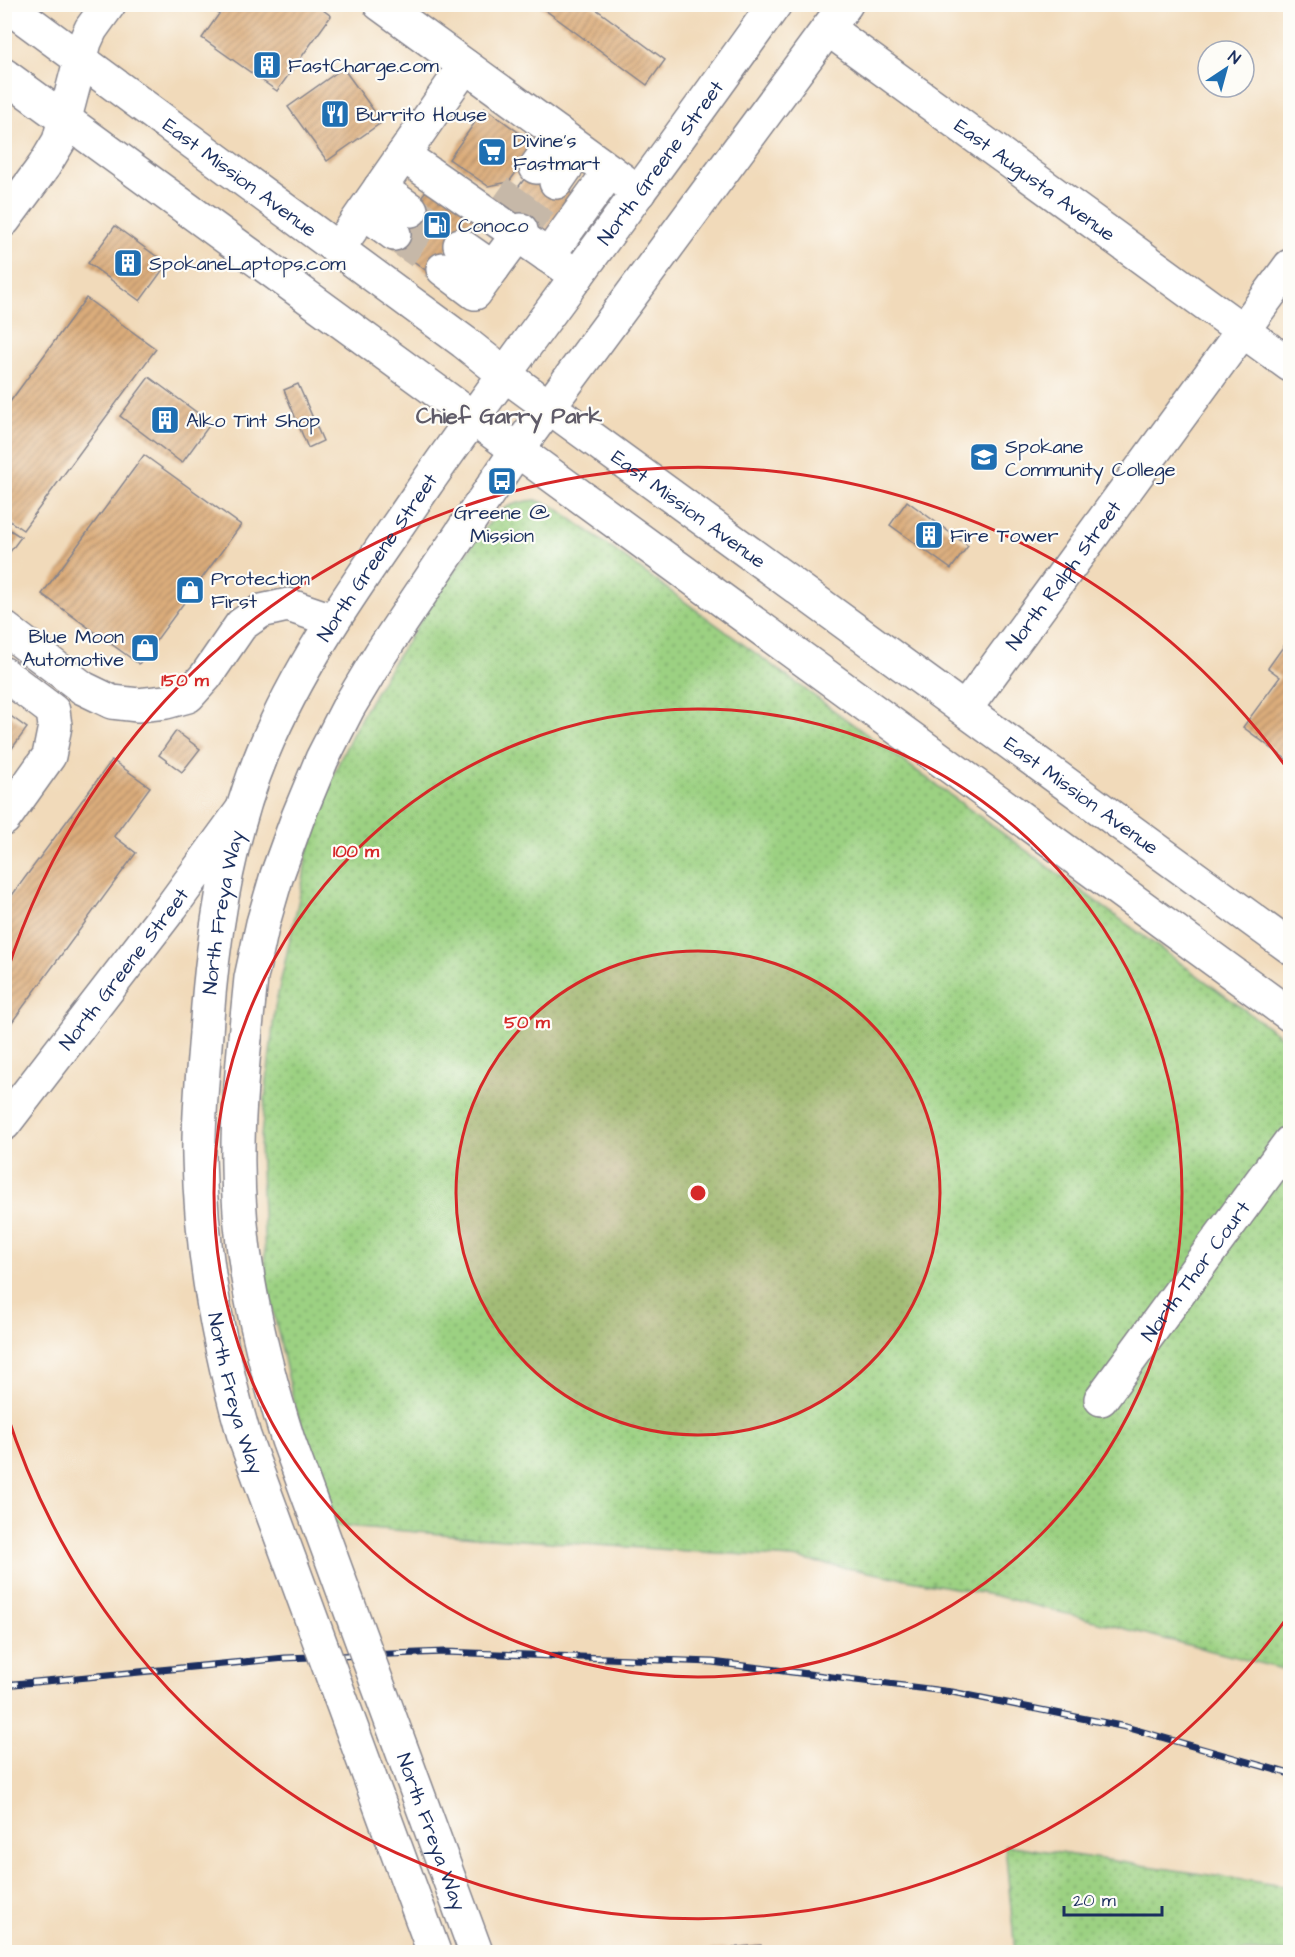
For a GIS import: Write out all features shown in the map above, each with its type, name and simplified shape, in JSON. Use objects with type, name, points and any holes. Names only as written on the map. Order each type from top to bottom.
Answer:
[{"type":"main road","name":"East Mission Avenue","points":[[5,4],[504,374],[1290,947]]},
{"type":"main road","points":[[4,220],[53,153],[59,141],[91,29],[108,4]]},
{"type":"main road","points":[[380,4],[639,192]]},
{"type":"main road","name":"North Greene Street","points":[[4,1124],[172,906],[243,809],[262,754],[284,705],[332,620],[472,418],[775,4]]},
{"type":"main road","points":[[517,450],[837,17]]},
{"type":"main road","name":"East Augusta Avenue","points":[[837,17],[1290,365]]},
{"type":"main road","points":[[338,250],[465,66]]},
{"type":"main road","points":[[4,75],[1290,1015]]},
{"type":"main road","points":[[546,174],[569,142]]},
{"type":"main road","points":[[403,155],[510,225],[577,276]]},
{"type":"main road","points":[[548,256],[609,171]]},
{"type":"main road","points":[[372,200],[402,222]]},
{"type":"main road","points":[[448,332],[484,281],[510,225]]},
{"type":"main road","points":[[451,257],[484,281]]},
{"type":"main road","name":"North Ralph Street","points":[[965,709],[1290,266]]},
{"type":"main road","name":"North Freya Way","points":[[476,1953],[288,1440],[269,1379],[247,1274],[240,1209],[238,1150],[251,978],[263,923],[289,841],[322,759],[348,708],[381,652],[517,450]]},
{"type":"main road","points":[[4,628],[84,688],[112,702],[138,705],[166,702],[188,696],[206,676],[241,625],[261,611],[288,605],[332,620]]},
{"type":"main road","points":[[4,674],[53,711],[55,726],[49,756],[4,819]]},
{"type":"main road","name":"North Freya Way","points":[[243,809],[222,900],[202,1084],[199,1155],[208,1269],[230,1384],[244,1437],[434,1953]]},
{"type":"main road","name":"North Thor Court","points":[[1101,1399],[1290,1142]]},
{"type":"green space","points":[[536,500],[555,507],[1290,1043],[1290,1671],[997,1596],[793,1558],[475,1537],[335,1525],[294,1403],[266,1279],[260,1146],[275,1007],[309,845],[333,776],[350,739],[390,668],[481,533],[493,518],[510,505]]},
{"type":"green space","points":[[1005,1845],[1290,1887],[1290,1952],[1015,1952]]},
{"type":"building","name":"FastCharge.com","points":[[226,4],[315,4],[331,16],[277,91],[202,38]]},
{"type":"building","points":[[537,4],[589,4],[665,60],[647,85]]},
{"type":"building","name":"Burrito House","points":[[343,68],[382,122],[327,161],[288,107]]},
{"type":"building","name":"Divine's Fastmart","points":[[485,108],[536,145],[509,182],[488,186],[449,159]]},
{"type":"building","points":[[534,166],[583,202],[547,249],[499,213]]},
{"type":"building","name":"Conoco","points":[[433,181],[481,217],[436,278],[388,242]]},
{"type":"building","name":"SpokaneLaptops.com","points":[[115,226],[167,264],[140,301],[88,263]]},
{"type":"building","points":[[86,298],[156,349],[23,530],[4,517],[4,410]]},
{"type":"building","name":"Alko Tint Shop","points":[[149,377],[211,423],[182,463],[120,416]]},
{"type":"building","points":[[298,384],[323,441],[308,448],[284,390]]},
{"type":"building","points":[[144,455],[241,525],[139,664],[42,594]]},
{"type":"building","name":"Fire Tower","points":[[907,501],[968,546],[951,569],[890,525]]},
{"type":"building","points":[[4,526],[21,537],[4,560]]},
{"type":"building","points":[[1290,637],[1290,762],[1243,727],[1280,677],[1268,668]]},
{"type":"building","points":[[5,712],[27,728],[5,758]]},
{"type":"building","points":[[176,731],[200,749],[182,772],[159,755]]},
{"type":"building","points":[[112,760],[150,787],[114,836],[136,853],[4,1033],[4,906]]},
{"type":"building","points":[[761,1945],[762,1952],[696,1952],[696,1951]]},
{"type":"tunnel","points":[[502,215],[536,167]]},
{"type":"tunnel","points":[[521,230],[556,182]]},
{"type":"tunnel","points":[[411,210],[460,245]]},
{"type":"tunnel","points":[[394,234],[443,269]]},
{"type":"railway","points":[[4,1685],[285,1658],[445,1652],[712,1662],[952,1692],[1126,1727],[1290,1774]]},
{"type":"place","name":"FastCharge.com","points":[[267,65]]},
{"type":"place","name":"Burrito House","points":[[335,114]]},
{"type":"place","name":"Divine's Fastmart","points":[[492,152]]},
{"type":"place","name":"Conoco","points":[[437,225]]},
{"type":"place","name":"SpokaneLaptops.com","points":[[128,263]]},
{"type":"place","name":"Alko Tint Shop","points":[[165,420]]},
{"type":"place","name":"Spokane Community College","points":[[984,457]]},
{"type":"place","name":"Greene @ Mission","points":[[502,481]]},
{"type":"place","name":"Fire Tower","points":[[929,535]]},
{"type":"place","name":"Protection First","points":[[190,590]]},
{"type":"place","name":"Blue Moon Automotive","points":[[145,648]]},
{"type":"district","name":"Chief Garry Park","points":[[509,415]]}]
